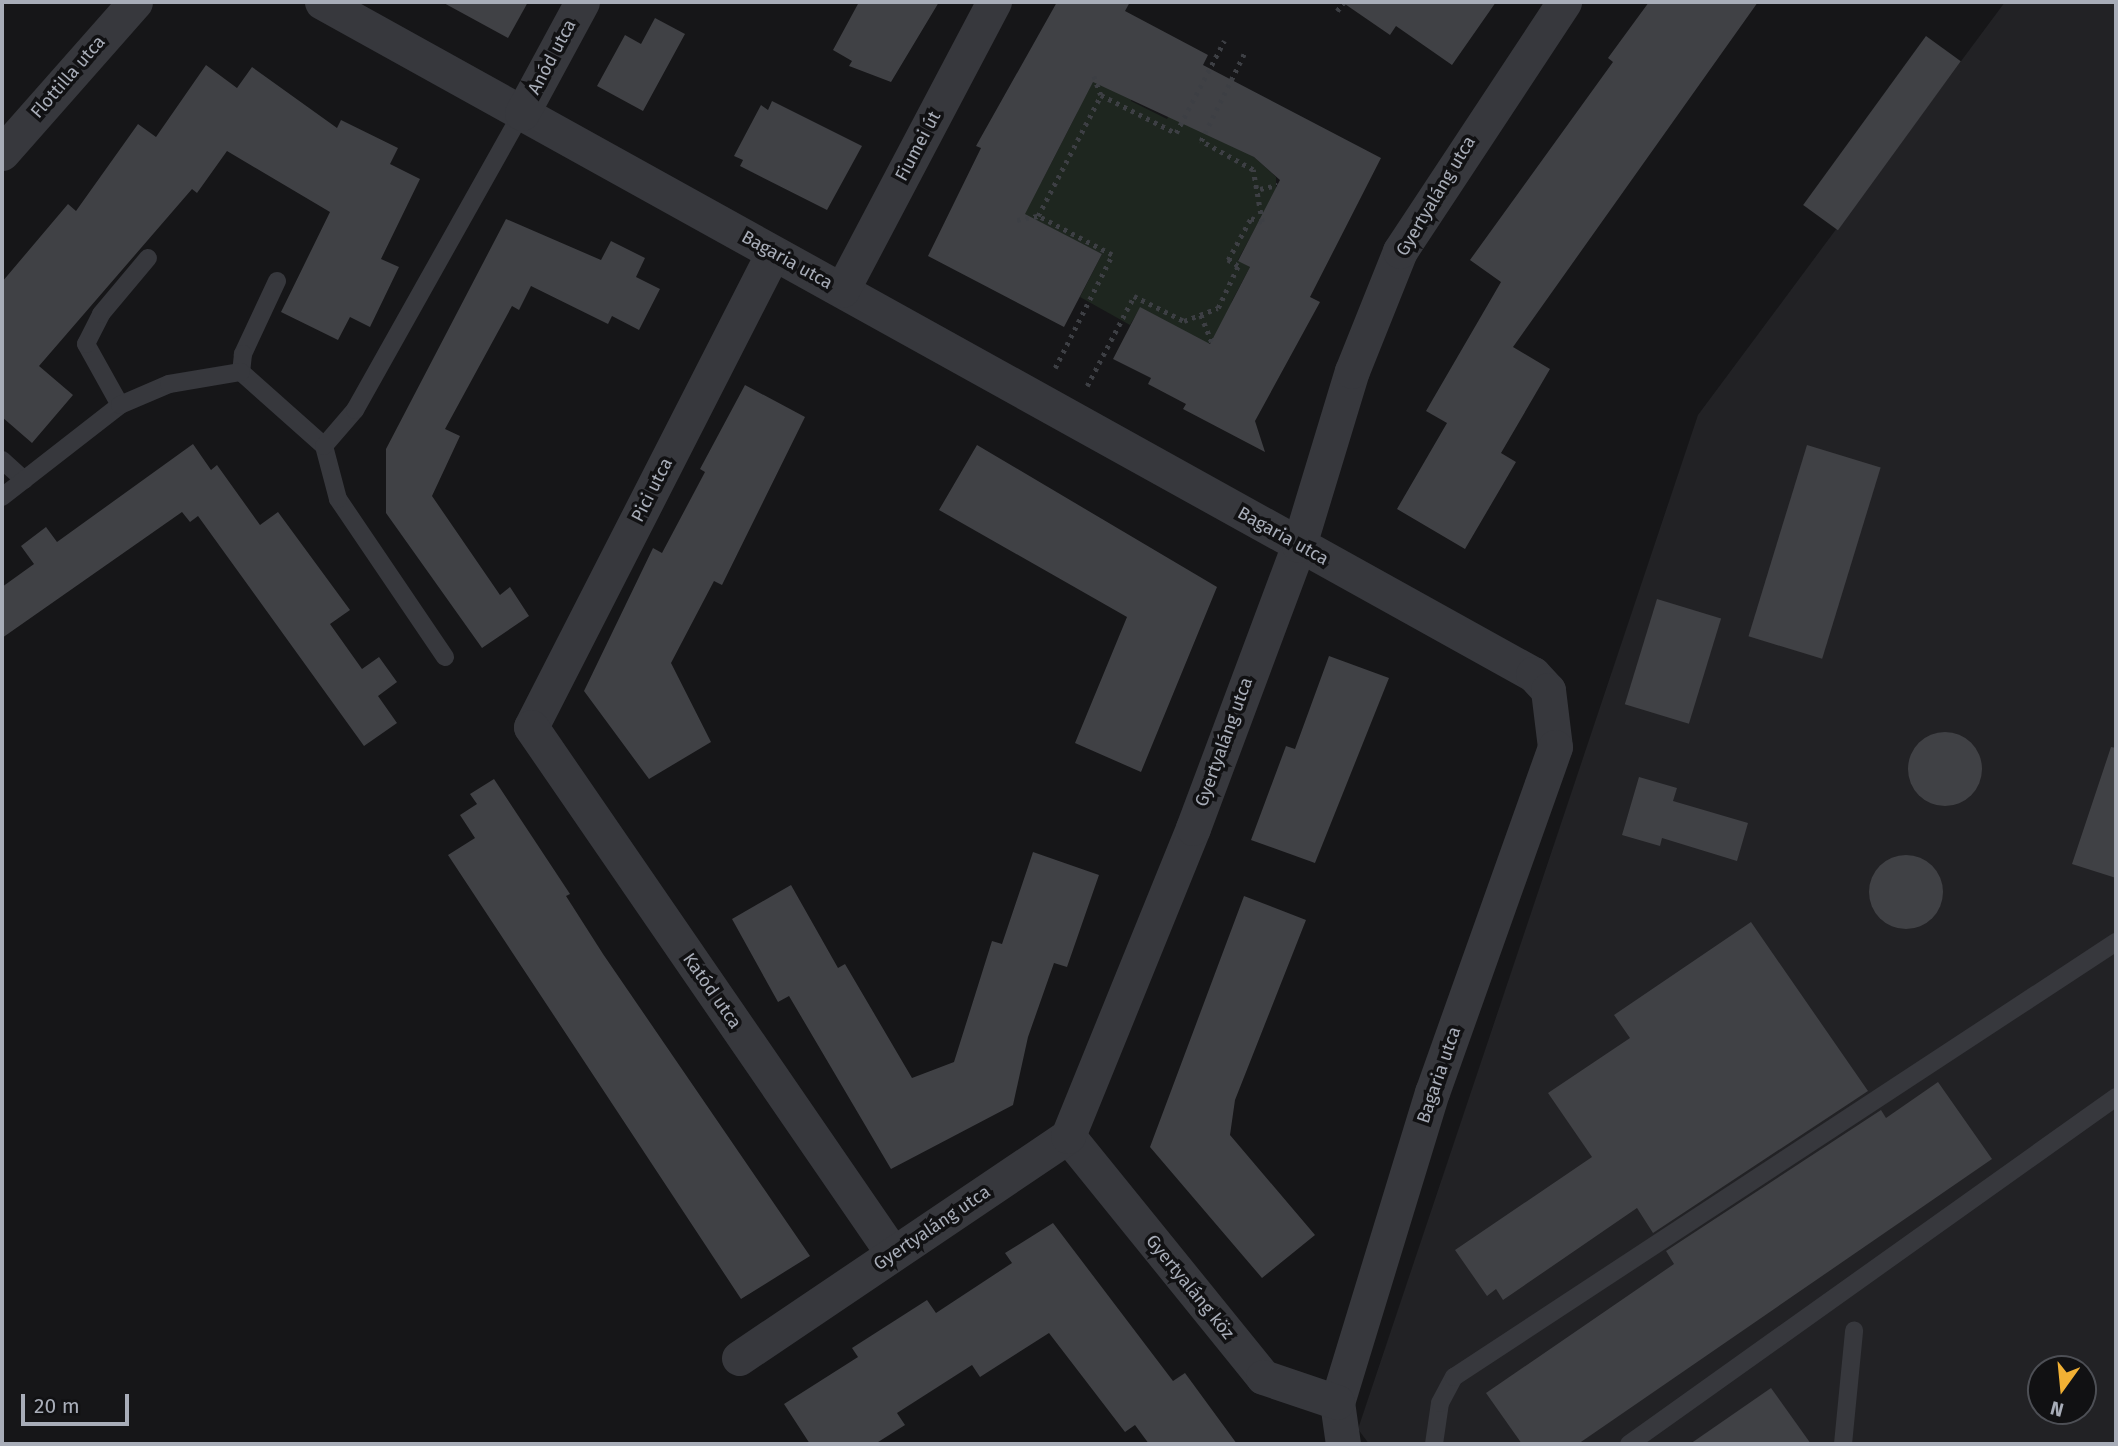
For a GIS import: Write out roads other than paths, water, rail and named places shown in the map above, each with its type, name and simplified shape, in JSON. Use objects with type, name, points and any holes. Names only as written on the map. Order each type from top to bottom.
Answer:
[{"type":"street","name":"Flottilla utca","points":[[2,153],[135,2]]},
{"type":"street","name":"Bagaria utca","points":[[322,2],[1533,674],[1548,690],[1555,712],[1555,747],[1432,1092],[1337,1402],[1343,1444]]},
{"type":"street","name":"Anód utca","points":[[522,113],[582,2]]},
{"type":"street","name":"Fiumei út","points":[[842,290],[994,2]]},
{"type":"street","name":"Gyertyaláng utca","points":[[739,1358],[1068,1136],[1298,545],[1352,371],[1400,251],[1564,2]]},
{"type":"street","name":"Pici utca","points":[[531,727],[773,253]]},
{"type":"street","name":"Katód utca","points":[[531,727],[893,1254]]},
{"type":"street","name":"Gyertyaláng köz","points":[[1068,1136],[1263,1377],[1337,1402]]},
{"type":"lane","points":[[324,446],[355,410],[522,113]]},
{"type":"lane","points":[[120,405],[86,344],[101,314],[148,258]]},
{"type":"lane","points":[[241,372],[243,354],[277,281]]},
{"type":"lane","points":[[241,372],[324,446],[338,499],[445,657]]},
{"type":"lane","points":[[2,497],[120,405],[169,384],[241,372]]},
{"type":"lane","points":[[2,460],[24,480]]},
{"type":"lane","points":[[1434,1444],[1440,1403],[1454,1377],[2116,942]]},
{"type":"lane","points":[[1629,1444],[2116,1097]]},
{"type":"lane","points":[[1843,1444],[1853,1331]]}]
